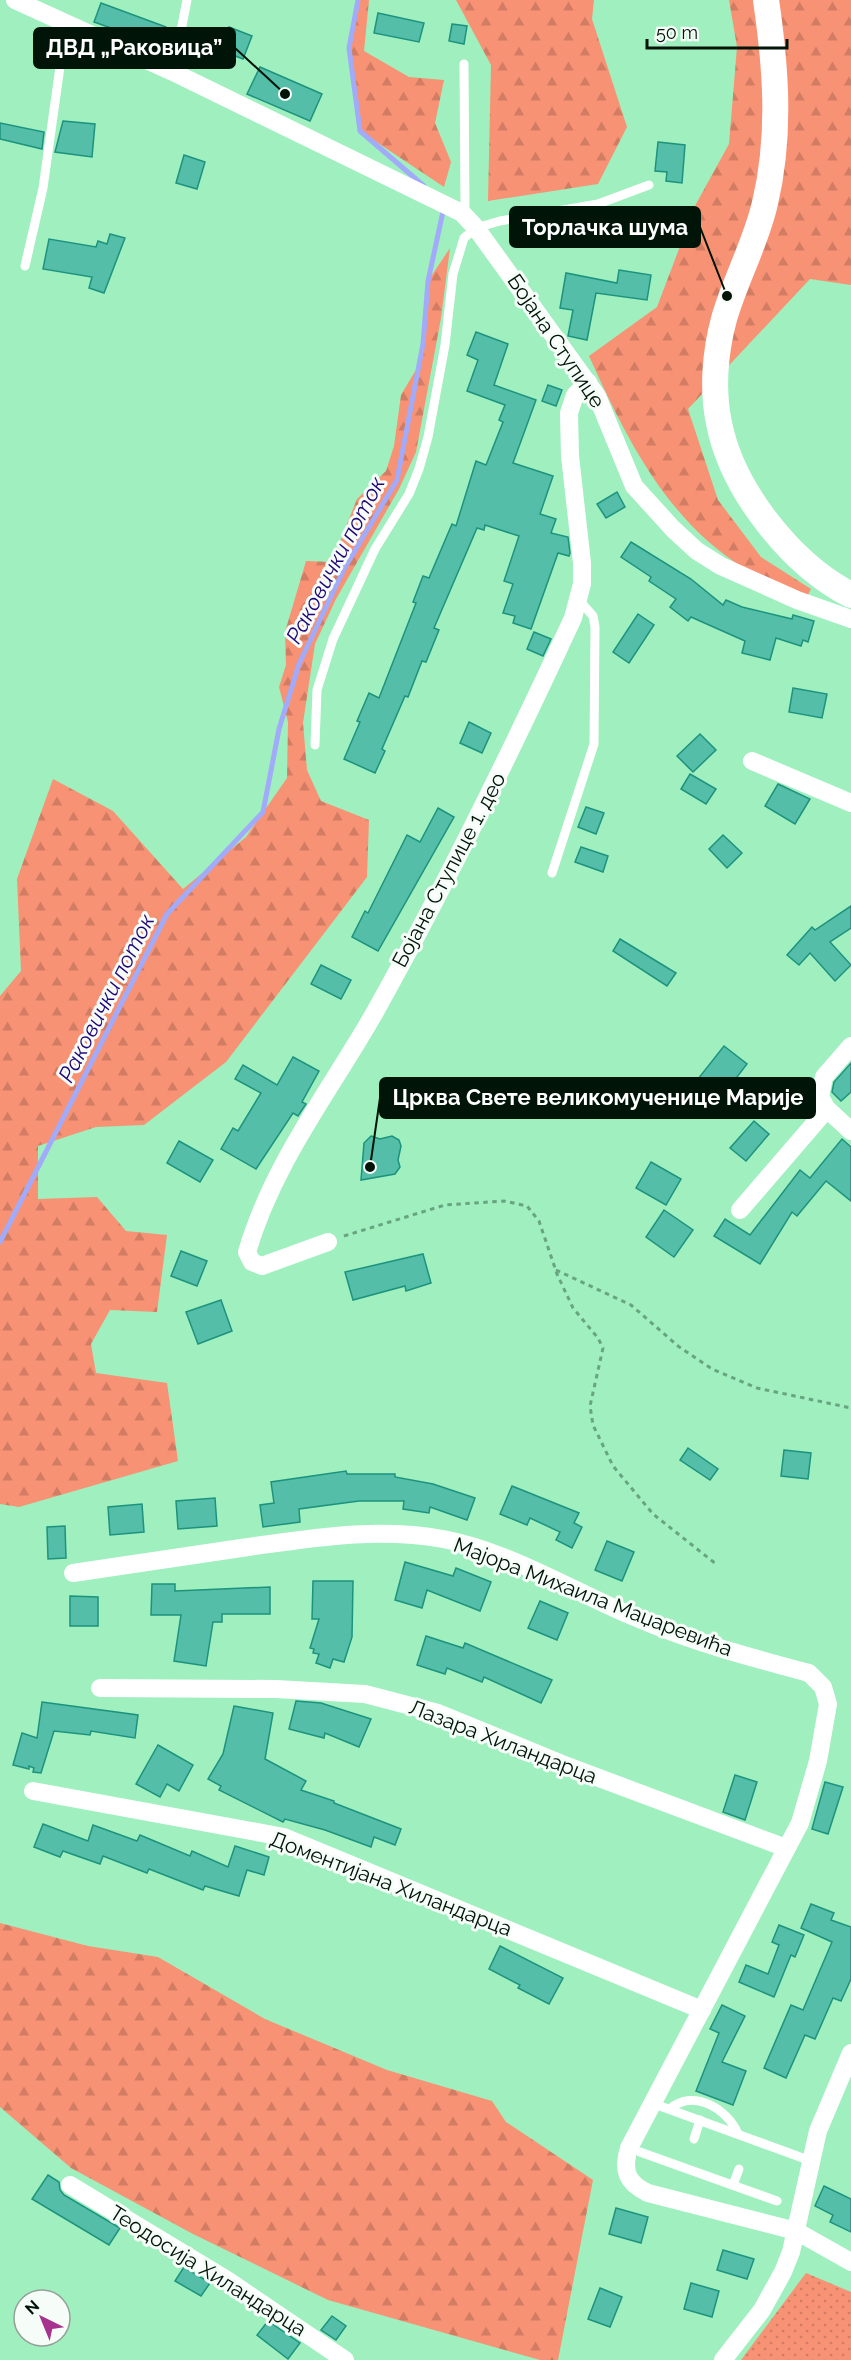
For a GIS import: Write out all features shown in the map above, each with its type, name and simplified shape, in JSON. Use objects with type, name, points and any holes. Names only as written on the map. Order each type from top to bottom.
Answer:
[{"type":"main road","points":[[766,0],[777,92],[776,136],[765,203],[724,320],[717,355],[715,394],[719,424],[730,456],[765,520],[807,566],[851,595]]},
{"type":"street","name":"Бојана Ступице","points":[[15,0],[173,72],[460,212],[476,228],[588,382],[604,410],[634,486],[647,503],[697,551],[747,579],[851,619]]},
{"type":"street","name":"Бојана Ступице 1. део","points":[[328,1242],[262,1266],[252,1262],[247,1252],[263,1204],[294,1143],[375,1011],[475,826],[573,618],[579,600],[582,563],[570,456],[569,413],[575,395],[588,382]]},
{"type":"street","points":[[752,761],[851,803]]},
{"type":"street","points":[[851,1046],[824,1077],[820,1096],[827,1109],[851,1131]]},
{"type":"street","points":[[740,1210],[827,1109]]},
{"type":"street","name":"Мајора Михаила Маџаревића","points":[[73,1573],[316,1537],[361,1532],[400,1532],[445,1539],[485,1551],[633,1617],[698,1642],[809,1673],[823,1687],[828,1704],[825,1727],[800,1823],[629,2148],[625,2170],[628,2179],[648,2193],[796,2231]]},
{"type":"street","name":"Лазара Хиландарца","points":[[100,1688],[276,1689],[365,1694],[438,1713],[567,1766],[786,1848]]},
{"type":"street","name":"Доментијана Хиландарца","points":[[33,1791],[284,1837],[702,2010]]},
{"type":"street","points":[[723,2360],[773,2294],[791,2252],[818,2131],[851,2053]]},
{"type":"street","name":"Теодосија Хиландарца","points":[[70,2185],[227,2280],[345,2360]]},
{"type":"street","points":[[796,2231],[851,2262]]},
{"type":"lane","points":[[173,72],[187,0]]},
{"type":"lane","points":[[25,266],[43,188],[66,24]]},
{"type":"lane","points":[[460,212],[465,206],[464,64]]},
{"type":"lane","points":[[315,745],[317,690],[333,639],[375,549],[410,494],[419,470],[428,437],[443,355],[453,274],[461,244],[469,232],[476,228],[598,204],[649,185]]},
{"type":"lane","points":[[552,873],[588,770],[594,744],[595,627],[593,616],[579,600]]},
{"type":"lane","points":[[738,2134],[733,2122],[724,2112],[707,2104],[688,2099],[665,2107],[700,2121],[811,2161]]},
{"type":"lane","points":[[693,2139],[700,2121]]},
{"type":"lane","points":[[640,2152],[777,2201]]},
{"type":"lane","points":[[733,2185],[739,2169]]},
{"type":"path","points":[[328,1242],[367,1227],[445,1205],[504,1201],[527,1206],[539,1221],[555,1269],[573,1308],[598,1338],[603,1348],[590,1406],[593,1425],[613,1466],[653,1514],[716,1564]]},
{"type":"path","points":[[555,1269],[631,1305],[678,1346],[712,1369],[757,1388],[851,1408]]},
{"type":"green space","points":[[358,0],[369,0],[364,51],[409,77],[444,80],[435,123],[451,162],[444,187],[360,131],[349,48]]},
{"type":"green space","points":[[456,0],[594,0],[592,19],[627,127],[598,184],[488,201],[491,65]]},
{"type":"green space","points":[[729,0],[851,0],[851,285],[810,279],[688,409],[718,500],[761,557],[811,589],[808,595],[767,580],[744,568],[717,549],[692,526],[651,474],[634,446],[589,356],[657,307],[696,204],[729,144],[737,47]]},
{"type":"green space","points":[[450,248],[441,318],[416,452],[399,489],[336,599],[315,644],[303,723],[307,770],[321,801],[369,820],[367,877],[226,1062],[144,1125],[96,1127],[38,1146],[38,1199],[97,1197],[126,1231],[167,1235],[157,1312],[110,1310],[91,1344],[96,1373],[167,1383],[178,1461],[19,1507],[0,1504],[0,996],[21,971],[17,879],[53,779],[113,811],[183,889],[246,837],[287,778],[288,722],[279,687],[286,665],[285,632],[306,561],[332,562],[357,499],[386,471],[394,446],[401,395],[420,363],[428,281]]},
{"type":"green space","points":[[0,1923],[88,1946],[158,1957],[265,2019],[387,2070],[492,2101],[506,2122],[593,2180],[558,2360],[540,2360],[328,2300],[193,2234],[71,2168],[0,2107]]},
{"type":"green space","points":[[806,2273],[851,2292],[851,2360],[741,2360]]},
{"type":"building","points":[[101,3],[166,27],[160,49],[130,39],[131,35],[94,22]]},
{"type":"building","points":[[378,13],[424,23],[419,42],[374,33]]},
{"type":"building","points":[[452,24],[467,26],[464,44],[449,41]]},
{"type":"building","points":[[229,27],[252,36],[243,59],[220,50]]},
{"type":"building","points":[[260,67],[322,94],[310,121],[247,94]]},
{"type":"building","points":[[63,121],[95,124],[92,157],[55,152]]},
{"type":"building","points":[[0,123],[44,132],[42,149],[0,139]]},
{"type":"building","points":[[658,142],[685,145],[682,183],[666,181],[667,172],[655,171]]},
{"type":"building","points":[[184,155],[205,162],[197,189],[176,183]]},
{"type":"building","points":[[110,234],[125,238],[104,293],[89,288],[92,277],[43,269],[49,239],[96,247],[98,241],[107,244]]},
{"type":"building","points":[[619,270],[651,275],[647,300],[596,293],[587,340],[568,336],[573,310],[560,308],[566,273],[617,283]]},
{"type":"building","points":[[476,332],[508,344],[494,385],[536,400],[513,463],[553,476],[540,514],[556,519],[551,533],[568,537],[570,553],[569,556],[558,553],[531,629],[513,623],[515,616],[503,613],[513,584],[504,581],[519,536],[485,525],[484,530],[477,528],[434,628],[439,630],[426,662],[422,661],[408,697],[405,696],[382,749],[385,751],[375,773],[344,759],[360,722],[357,721],[369,693],[379,698],[416,603],[413,602],[423,576],[429,578],[452,524],[456,526],[476,461],[486,465],[503,422],[499,420],[505,405],[467,391],[478,360],[467,355]]},
{"type":"building","points":[[548,385],[562,390],[556,406],[542,401]]},
{"type":"building","points":[[617,492],[625,507],[606,518],[597,504]]},
{"type":"building","points":[[631,542],[691,579],[723,605],[726,600],[742,607],[792,619],[793,615],[814,621],[808,642],[803,640],[801,646],[776,638],[770,660],[742,653],[745,641],[691,617],[688,621],[670,607],[676,599],[649,581],[651,577],[621,557]]},
{"type":"building","points":[[638,614],[654,625],[629,663],[613,652]]},
{"type":"building","points":[[534,632],[551,639],[543,656],[527,649]]},
{"type":"building","points":[[793,688],[827,694],[822,718],[789,712]]},
{"type":"building","points":[[469,722],[491,733],[482,753],[460,743]]},
{"type":"building","points":[[700,734],[716,750],[693,772],[677,756]]},
{"type":"building","points":[[690,774],[716,789],[706,804],[681,789]]},
{"type":"building","points":[[778,784],[810,799],[795,824],[765,806]]},
{"type":"building","points":[[586,807],[604,813],[596,834],[578,827]]},
{"type":"building","points":[[438,808],[454,817],[378,951],[352,937],[365,911],[368,913],[407,835],[420,842]]},
{"type":"building","points":[[723,835],[742,853],[727,868],[709,849]]},
{"type":"building","points":[[581,847],[608,856],[603,872],[575,862]]},
{"type":"building","points":[[851,906],[851,928],[830,942],[851,965],[835,981],[810,953],[799,965],[787,955],[812,927],[815,930]]},
{"type":"building","points":[[620,939],[676,973],[667,986],[613,951]]},
{"type":"building","points":[[321,965],[351,980],[341,999],[311,984]]},
{"type":"building","points":[[724,1046],[747,1064],[714,1107],[690,1089]]},
{"type":"building","points":[[293,1057],[319,1071],[302,1102],[306,1104],[298,1116],[293,1113],[256,1169],[221,1149],[233,1128],[238,1131],[261,1093],[235,1079],[243,1065],[277,1085]]},
{"type":"building","points":[[851,1063],[851,1092],[841,1101],[832,1092],[834,1082]]},
{"type":"building","points":[[754,1121],[769,1134],[746,1161],[730,1148]]},
{"type":"building","points":[[371,1136],[380,1139],[392,1136],[399,1140],[400,1167],[395,1174],[361,1180],[364,1143]]},
{"type":"building","points":[[842,1139],[851,1147],[851,1201],[826,1181],[797,1216],[792,1212],[760,1264],[714,1236],[725,1219],[750,1235],[800,1170],[810,1178]]},
{"type":"building","points":[[179,1141],[213,1160],[200,1182],[167,1163]]},
{"type":"building","points":[[651,1162],[681,1179],[666,1205],[636,1188]]},
{"type":"building","points":[[664,1210],[693,1230],[674,1257],[646,1237]]},
{"type":"building","points":[[181,1251],[207,1261],[197,1286],[171,1276]]},
{"type":"building","points":[[423,1254],[431,1283],[406,1291],[405,1286],[353,1300],[345,1272]]},
{"type":"building","points":[[221,1300],[232,1331],[198,1344],[186,1312]]},
{"type":"building","points":[[688,1448],[718,1469],[710,1480],[680,1460]]},
{"type":"building","points":[[784,1450],[811,1453],[808,1479],[781,1476]]},
{"type":"building","points":[[346,1471],[347,1474],[395,1474],[395,1477],[433,1484],[475,1498],[467,1520],[430,1507],[429,1513],[403,1509],[404,1501],[359,1501],[299,1509],[300,1522],[263,1527],[260,1505],[274,1503],[271,1482]]},
{"type":"building","points":[[512,1486],[579,1513],[574,1523],[582,1527],[572,1548],[556,1540],[560,1532],[530,1518],[527,1525],[500,1514]]},
{"type":"building","points":[[215,1498],[217,1526],[178,1529],[176,1501]]},
{"type":"building","points":[[142,1504],[144,1532],[110,1535],[108,1507]]},
{"type":"building","points":[[65,1526],[66,1558],[48,1559],[47,1527]]},
{"type":"building","points":[[607,1541],[634,1552],[622,1581],[595,1570]]},
{"type":"building","points":[[405,1562],[453,1576],[456,1568],[491,1582],[480,1611],[427,1590],[422,1608],[395,1600]]},
{"type":"building","points":[[313,1581],[353,1581],[352,1637],[344,1662],[333,1659],[330,1668],[316,1663],[319,1654],[313,1653],[314,1649],[310,1648],[319,1619],[312,1619]]},
{"type":"building","points":[[152,1584],[175,1584],[175,1591],[270,1587],[270,1614],[222,1614],[222,1622],[213,1622],[206,1666],[174,1661],[181,1615],[151,1615]]},
{"type":"building","points":[[70,1596],[98,1597],[98,1626],[70,1626]]},
{"type":"building","points":[[540,1601],[568,1613],[557,1640],[528,1628]]},
{"type":"building","points":[[426,1636],[463,1648],[465,1643],[552,1680],[541,1703],[484,1677],[482,1682],[447,1668],[445,1674],[417,1665]]},
{"type":"building","points":[[296,1701],[321,1703],[371,1719],[359,1747],[325,1733],[324,1738],[289,1729]]},
{"type":"building","points":[[42,1702],[138,1715],[135,1738],[91,1731],[90,1735],[54,1731],[41,1773],[33,1772],[34,1768],[29,1766],[29,1769],[13,1765],[22,1733],[37,1738]]},
{"type":"building","points":[[234,1706],[273,1713],[265,1759],[306,1781],[301,1790],[401,1829],[395,1845],[374,1837],[371,1847],[325,1830],[285,1819],[283,1822],[219,1790],[221,1786],[208,1779],[223,1754]]},
{"type":"building","points":[[158,1745],[193,1765],[179,1791],[167,1784],[160,1797],[136,1784]]},
{"type":"building","points":[[735,1775],[757,1782],[745,1820],[723,1812]]},
{"type":"building","points":[[825,1782],[843,1787],[828,1834],[812,1829]]},
{"type":"building","points":[[43,1824],[88,1841],[93,1825],[137,1841],[140,1835],[190,1856],[192,1851],[228,1867],[235,1846],[269,1857],[264,1875],[247,1870],[239,1896],[205,1886],[203,1890],[149,1869],[147,1873],[103,1856],[100,1864],[63,1851],[60,1857],[34,1847]]},
{"type":"building","points":[[811,1904],[834,1913],[831,1920],[851,1927],[851,1979],[841,2001],[833,1998],[815,2039],[805,2035],[786,2078],[764,2068],[791,2005],[803,2010],[832,1942],[801,1928]]},
{"type":"building","points":[[779,1925],[804,1935],[795,1957],[791,1955],[774,1997],[739,1982],[746,1965],[768,1974],[779,1945],[772,1942]]},
{"type":"building","points":[[500,1946],[563,1978],[549,2004],[489,1969]]},
{"type":"building","points":[[722,2005],[745,2016],[722,2062],[746,2071],[733,2105],[696,2091],[719,2033],[710,2029]]},
{"type":"building","points":[[48,2175],[59,2182],[60,2190],[64,2195],[120,2228],[109,2245],[32,2199]]},
{"type":"building","points":[[824,2186],[851,2199],[851,2232],[830,2222],[833,2215],[815,2206]]},
{"type":"building","points":[[616,2208],[648,2217],[641,2243],[609,2234]]},
{"type":"building","points":[[723,2250],[754,2259],[747,2279],[717,2270]]},
{"type":"building","points":[[184,2267],[210,2283],[201,2296],[175,2281]]},
{"type":"building","points":[[691,2283],[719,2291],[712,2317],[684,2309]]},
{"type":"building","points":[[600,2288],[622,2297],[610,2327],[588,2319]]},
{"type":"building","points":[[332,2316],[346,2326],[336,2340],[321,2330]]},
{"type":"building","points":[[268,2321],[300,2343],[288,2359],[257,2335]]},
{"type":"waterway","name":"Раковички поток","points":[[358,0],[349,48],[360,131],[424,186]]},
{"type":"waterway","name":"Раковички поток","points":[[0,1242],[167,914],[263,812],[279,729],[299,664],[344,569],[397,480],[423,344],[428,281],[444,207]]},
{"type":"place","name":"ДВД „Раковица”","points":[[285,94]]},
{"type":"place","name":"Торлачка шума","points":[[727,296]]},
{"type":"place","name":"Црква Свете великомученице Марије","points":[[370,1167]]}]
